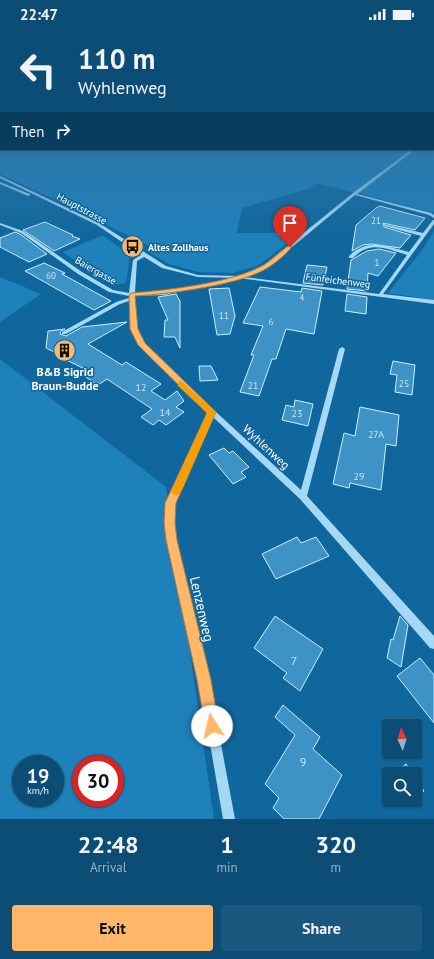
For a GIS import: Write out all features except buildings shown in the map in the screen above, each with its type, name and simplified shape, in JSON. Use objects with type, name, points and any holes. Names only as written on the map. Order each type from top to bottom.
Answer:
[{"type":"street","points":[[240,277],[266,266],[354,194],[395,163]]},
{"type":"street","name":"Hauptstrasse","points":[[0,177],[98,224],[144,255],[164,266],[198,276],[240,277]]},
{"type":"street","points":[[354,194],[430,214],[434,217]]},
{"type":"street","points":[[381,294],[434,221]]},
{"type":"street","name":"Baiergasse","points":[[0,224],[22,232],[80,273],[111,291],[132,297],[164,293],[240,277]]},
{"type":"street","points":[[385,225],[424,235]]},
{"type":"street","points":[[351,257],[357,249],[365,246],[375,246],[410,254]]},
{"type":"street","name":"Wyhlenweg","points":[[144,255],[135,260],[132,297],[134,329],[142,345],[303,497],[434,644]]},
{"type":"street","name":"Fünfeichenweg","points":[[240,277],[434,302]]},
{"type":"street","points":[[64,332],[132,297]]},
{"type":"street","points":[[303,497],[342,349]]},
{"type":"street","name":"Lenzenweg","points":[[212,412],[171,503],[169,523],[171,540],[204,680],[229,819]]},
{"type":"shaded area","points":[[0,163],[434,163],[434,213],[317,183],[311,188],[242,208],[237,233],[300,233],[259,265],[233,273],[198,272],[169,264],[145,250],[150,247],[86,214],[0,174]]},
{"type":"shaded area","points":[[434,231],[434,300],[388,293],[423,249]]},
{"type":"shaded area","points":[[103,235],[130,255],[126,283],[115,285],[95,275],[63,252]]},
{"type":"shaded area","points":[[0,277],[41,294],[0,322]]},
{"type":"shaded area","points":[[0,359],[166,487],[214,819],[0,819]]},
{"type":"waterway","points":[[0,183],[29,195]]},
{"type":"slow traffic","points":[[176,492],[212,412],[181,384]]},
{"type":"place","name":"Altes Zollhaus","points":[[132,247]]},
{"type":"place","name":"B&B Sigrid Braun-Budde","points":[[65,351]]},
{"type":"route","points":[[212,726],[204,680],[171,540],[169,523],[171,503],[212,412],[151,356],[142,345],[134,329],[132,295],[164,293],[240,277],[266,266],[290,247]]}]
